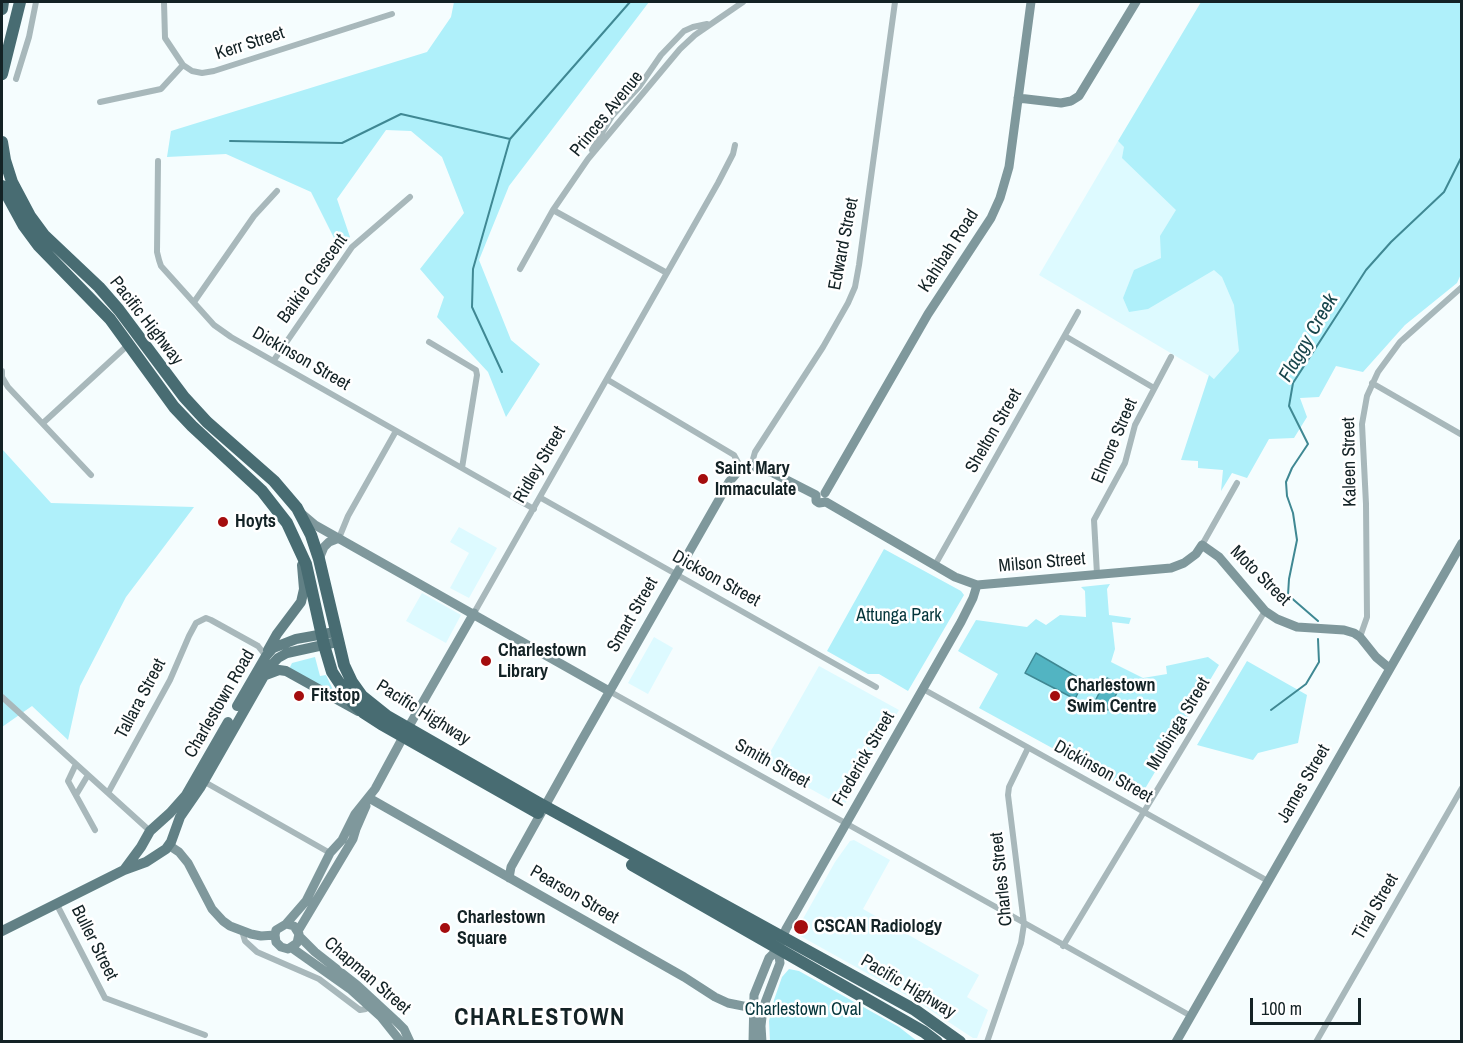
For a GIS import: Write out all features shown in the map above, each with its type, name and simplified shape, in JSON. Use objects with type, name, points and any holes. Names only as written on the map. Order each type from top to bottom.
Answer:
[{"type":"highway","points":[[2,9],[3,2]]},
{"type":"highway","points":[[2,74],[20,2]]},
{"type":"highway","name":"Pacific Highway","points":[[2,142],[12,182],[30,216],[44,235],[112,302],[184,397],[207,422],[274,481],[300,512],[319,559],[346,671],[357,690],[405,732]]},
{"type":"highway","name":"Pacific Highway","points":[[2,186],[24,226],[38,245],[110,319],[153,379],[192,426],[273,503],[287,523],[306,564],[332,672],[340,686],[364,713],[405,732],[543,810],[937,1041]]},
{"type":"highway","name":"Pacific Highway","points":[[543,810],[783,936],[915,1010],[960,1041]]},
{"type":"main road","points":[[266,656],[277,634],[302,598],[304,589],[300,547]]},
{"type":"main road","name":"Charlestown Road","points":[[2,931],[124,870],[146,862],[168,845],[180,817],[273,662],[287,653],[336,637]]},
{"type":"main road","name":"Charlestown Road","points":[[124,870],[151,831],[186,795],[266,656],[273,648],[281,644],[323,640]]},
{"type":"main road","points":[[263,676],[279,670],[286,671],[364,713]]},
{"type":"main road","points":[[161,826],[169,830],[168,845],[158,851],[150,847],[148,843],[151,831],[161,826]]},
{"type":"street","points":[[16,79],[29,37],[36,2]]},
{"type":"street","points":[[100,102],[161,89],[183,64],[165,38],[164,2]]},
{"type":"street","name":"Princes Avenue","points":[[520,268],[553,210],[588,159],[680,49],[712,22],[743,2]]},
{"type":"street","name":"Edward Street","points":[[746,467],[823,347],[855,287],[895,2]]},
{"type":"street","name":"Kahibah Road","points":[[822,497],[932,307],[991,218],[1000,198],[1009,167],[1031,2]]},
{"type":"street","points":[[1018,98],[1061,103],[1079,96],[1136,2]]},
{"type":"street","name":"Kerr Street","points":[[183,64],[192,71],[202,73],[214,71],[392,14]]},
{"type":"street","points":[[588,159],[612,116],[631,96],[656,60],[672,42],[689,28],[712,22]]},
{"type":"street","name":"Ridley Street","points":[[286,924],[306,901],[332,860],[356,829],[369,798],[405,732],[608,380],[718,183],[733,154],[735,145]]},
{"type":"street","name":"Dickinson Street","points":[[158,160],[157,252],[161,266],[214,325],[231,337],[534,509]]},
{"type":"street","points":[[194,302],[254,216],[277,191]]},
{"type":"street","name":"Baikie Crescent","points":[[274,360],[352,247],[410,197]]},
{"type":"street","points":[[553,210],[667,273]]},
{"type":"street","name":"Kaleen Street","points":[[1360,637],[1367,617],[1362,424],[1364,410],[1372,383],[1384,362],[1400,342],[1461,287]]},
{"type":"street","name":"Shelton Street","points":[[934,565],[1078,312]]},
{"type":"street","points":[[43,423],[138,335]]},
{"type":"street","points":[[1065,336],[1154,388]]},
{"type":"street","points":[[429,342],[476,370],[462,468]]},
{"type":"street","name":"Elmore Street","points":[[1097,574],[1094,520],[1125,463],[1135,425],[1171,357]]},
{"type":"street","points":[[2,371],[2,377],[8,387],[91,475]]},
{"type":"street","name":"Milson Street","points":[[608,380],[734,455],[746,467],[773,473],[822,497],[955,577],[977,585],[1171,568],[1184,563],[1196,554],[1237,483]]},
{"type":"street","points":[[1372,383],[1461,435]]},
{"type":"street","points":[[319,559],[324,547],[339,538],[348,516],[396,431]]},
{"type":"street","name":"Smart Street","points":[[509,878],[510,869],[676,573],[729,482],[746,467]]},
{"type":"street","name":"Dickson Street","points":[[541,498],[876,687]]},
{"type":"street","name":"Smith Street","points":[[300,512],[315,525],[1191,1016]]},
{"type":"street","name":"James Street","points":[[1176,1041],[1461,543]]},
{"type":"street","name":"Moto Street","points":[[1202,544],[1219,557],[1265,610],[1276,619],[1297,627],[1344,630],[1360,637]]},
{"type":"street","name":"Frederick Street","points":[[753,1041],[753,1008],[758,982],[765,965],[778,949],[783,936],[971,603],[977,585]]},
{"type":"street","name":"Mulbinga Street","points":[[1064,946],[1265,610]]},
{"type":"street","name":"Tallara Street","points":[[108,793],[170,680],[194,627],[201,620],[206,618],[211,620],[258,646],[266,656]]},
{"type":"street","points":[[1360,637],[1376,657],[1389,668]]},
{"type":"street","name":"Dickinson Street","points":[[923,689],[1268,881]]},
{"type":"street","points":[[2,698],[151,831]]},
{"type":"street","name":"Charles Street","points":[[987,1041],[1021,943],[1024,924],[1008,795],[1009,787],[1028,748]]},
{"type":"street","points":[[76,764],[68,781],[95,830]]},
{"type":"street","points":[[76,795],[88,775]]},
{"type":"street","points":[[203,781],[332,860]]},
{"type":"street","name":"Tiral Street","points":[[1316,1041],[1461,788]]},
{"type":"street","name":"Pearson Street","points":[[369,798],[684,977],[715,997],[737,1006],[753,1008]]},
{"type":"street","name":"Chapman Street","points":[[168,845],[179,852],[188,863],[218,916],[226,924],[261,936],[275,935]]},
{"type":"street","name":"Ridley Street","points":[[299,934],[332,860]]},
{"type":"street","name":"Buller Street","points":[[56,903],[105,998],[205,1035]]},
{"type":"street","points":[[286,924],[294,926],[299,934],[297,943],[292,948],[281,947],[276,942],[275,935],[278,927],[286,924]]},
{"type":"street","name":"Chapman Street","points":[[242,931],[245,941],[257,952],[319,979],[360,1010],[366,1010],[369,1006]]},
{"type":"street","name":"Chapman Street","points":[[299,934],[315,952],[357,985],[396,1021],[404,1029],[410,1041]]},
{"type":"street","name":"Chapman Street","points":[[292,948],[338,979],[369,1006],[401,1041]]},
{"type":"street","name":"Frederick Street","points":[[762,1041],[761,1019],[780,963],[778,949]]},
{"type":"street","points":[[753,1008],[761,1019]]},
{"type":"shaded area","points":[[1118,141],[1284,304],[1233,390],[1039,275]]},
{"type":"shaded area","points":[[459,527],[497,548],[469,598],[450,588],[469,553],[450,542]]},
{"type":"shaded area","points":[[422,593],[461,615],[446,643],[406,621]]},
{"type":"shaded area","points":[[654,637],[673,648],[648,694],[628,683]]},
{"type":"shaded area","points":[[1036,653],[1084,681],[1075,699],[1025,673]]},
{"type":"shaded area","points":[[819,666],[899,710],[843,807],[764,763]]},
{"type":"shaded area","points":[[1107,678],[1121,685],[1108,710],[1094,703]]},
{"type":"shaded area","points":[[854,840],[890,860],[863,909],[979,975],[967,997],[988,1010],[977,1038],[973,1038],[915,1000],[795,933],[835,862],[850,841]]},
{"type":"green space","points":[[454,2],[649,2],[509,186],[479,260],[511,340],[540,364],[506,417],[488,372],[437,317],[444,297],[420,269],[464,213],[442,157],[411,131],[386,130],[337,199],[350,237],[338,246],[311,192],[226,154],[167,157],[171,131],[427,52],[451,17]]},
{"type":"green space","points":[[1201,2],[1462,2],[1461,274],[1457,283],[1405,325],[1363,372],[1336,366],[1319,397],[1300,398],[1307,417],[1294,438],[1269,439],[1247,478],[1232,473],[1221,491],[1223,470],[1198,468],[1198,461],[1181,460],[1209,375],[1214,379],[1239,351],[1234,305],[1222,277],[1214,270],[1148,309],[1129,312],[1123,298],[1134,270],[1161,258],[1160,236],[1176,210],[1122,158],[1124,147],[1118,141]]},
{"type":"green space","points":[[2,449],[51,503],[194,507],[126,597],[80,686],[68,740],[32,706],[2,727]]},
{"type":"green space","name":"Attunga Park","points":[[884,549],[961,591],[964,595],[908,691],[879,674],[868,674],[827,651]]},
{"type":"green space","name":"Charlestown Swim Centre","points":[[1110,584],[1107,589],[1109,615],[1131,618],[1129,624],[1112,622],[1115,649],[1111,662],[1143,678],[1167,674],[1166,666],[1208,657],[1219,665],[1143,792],[1138,795],[979,708],[998,674],[958,651],[976,620],[1027,627],[1036,619],[1046,625],[1060,615],[1086,617],[1085,591],[1081,587]]},
{"type":"green space","points":[[315,657],[320,676],[326,675],[333,690],[330,693],[289,669],[292,663]]},
{"type":"green space","points":[[1247,661],[1307,695],[1298,743],[1258,753],[1253,760],[1197,745]]},
{"type":"green space","name":"Charlestown Oval","points":[[789,969],[799,971],[899,1027],[917,1041],[770,1041],[769,1021],[774,1000],[782,977]]},
{"type":"waterway","points":[[502,372],[472,307],[473,269],[510,139],[630,2]]},
{"type":"waterway","points":[[230,141],[342,143],[401,114],[510,139]]},
{"type":"waterway","name":"Flaggy Creek","points":[[1318,621],[1288,595],[1297,540],[1286,482],[1292,468],[1308,444],[1289,406],[1293,383],[1366,270],[1391,242],[1444,192],[1462,156]]},
{"type":"waterway","name":"Flaggy Creek","points":[[1271,710],[1306,684],[1319,662],[1318,639]]},
{"type":"place","name":"Saint Mary Immaculate","points":[[703,479]]},
{"type":"place","name":"Hoyts","points":[[223,522]]},
{"type":"place","name":"Charlestown Library","points":[[486,661]]},
{"type":"place","name":"Fitstop","points":[[299,696]]},
{"type":"place","name":"Charlestown Swim Centre","points":[[1055,696]]},
{"type":"place","name":"CSCAN Radiology","points":[[801,927]]},
{"type":"place","name":"Charlestown Square","points":[[445,928]]},
{"type":"district","name":"CHARLESTOWN","points":[[540,1019]]}]
